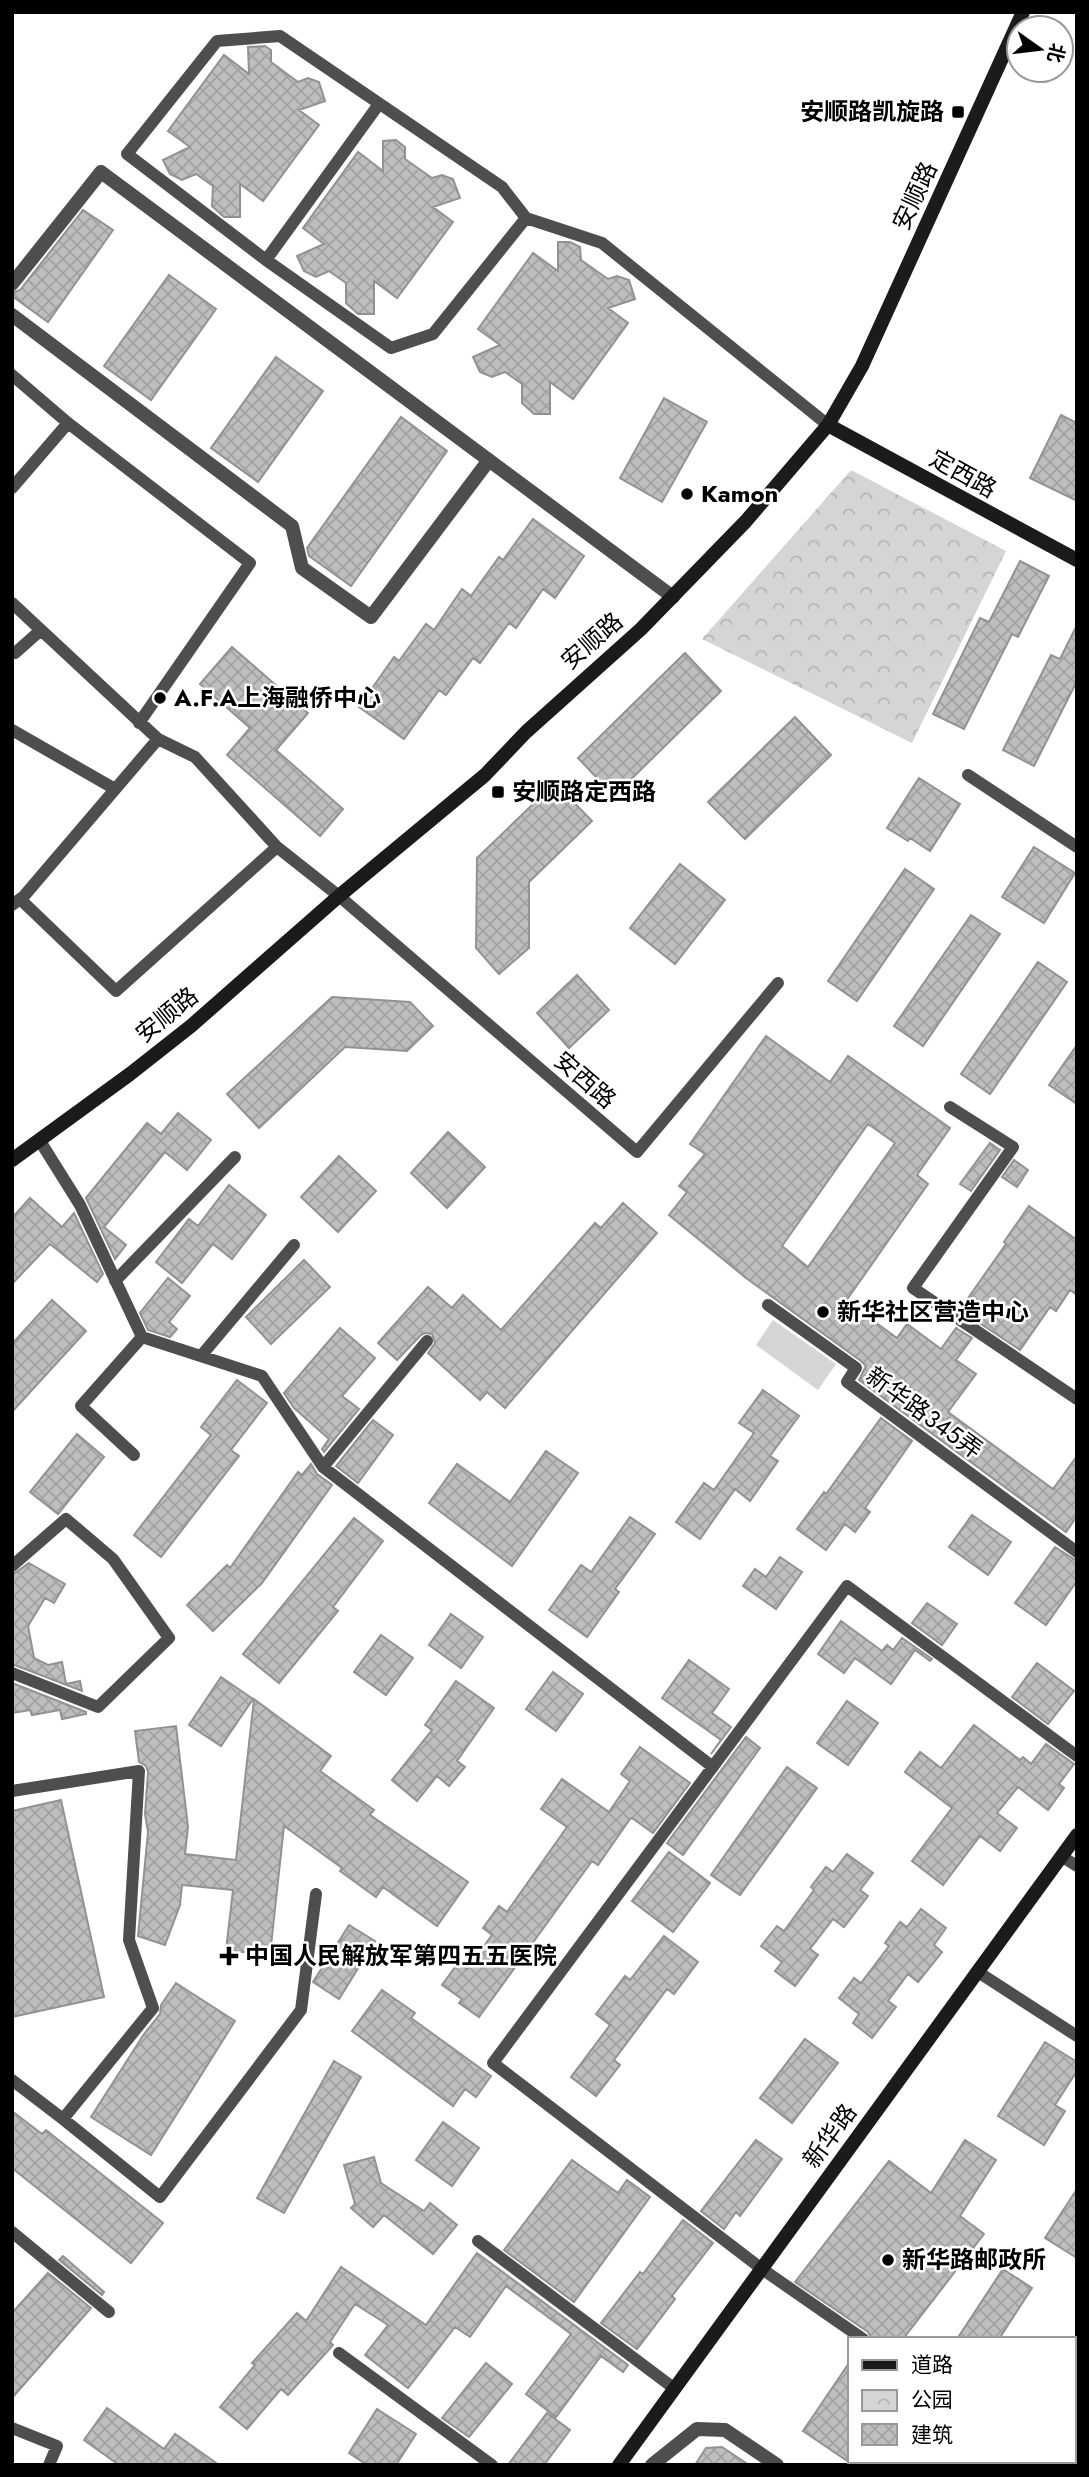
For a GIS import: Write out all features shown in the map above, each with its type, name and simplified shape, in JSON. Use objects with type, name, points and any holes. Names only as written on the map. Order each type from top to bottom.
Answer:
[{"type":"street","name":"安顺路","points":[[12,1160],[191,1026],[339,896],[485,775],[526,732],[641,629],[746,521],[828,425],[862,366],[1023,12]]},
{"type":"street","points":[[12,284],[100,172],[673,597]]},
{"type":"street","points":[[12,315],[292,526],[302,568],[371,617],[488,460]]},
{"type":"street","name":"定西路","points":[[828,425],[1077,560]]},
{"type":"street","name":"新华路","points":[[620,2465],[1077,1835]]},
{"type":"street","points":[[652,2465],[697,2429],[725,2430],[777,2465]]},
{"type":"lane","points":[[526,218],[433,334],[391,348],[267,260],[127,153],[217,41],[280,36],[502,187],[526,218],[602,243],[828,425]]},
{"type":"lane","points":[[267,260],[379,104]]},
{"type":"lane","points":[[12,374],[68,423],[250,563],[139,723]]},
{"type":"lane","points":[[12,488],[68,423]]},
{"type":"lane","points":[[12,603],[158,739],[195,757],[277,847],[339,896]]},
{"type":"lane","points":[[15,653],[41,630]]},
{"type":"lane","points":[[12,730],[115,789]]},
{"type":"lane","points":[[158,739],[16,902],[116,991],[277,847]]},
{"type":"lane","points":[[968,775],[1077,847]]},
{"type":"lane","name":"安西路","points":[[339,896],[637,1152],[778,983]]},
{"type":"lane","points":[[950,1107],[1013,1147],[913,1288],[1077,1399]]},
{"type":"lane","points":[[40,1141],[80,1205],[142,1337],[262,1376],[323,1467],[713,1767]]},
{"type":"lane","points":[[115,1281],[235,1157]]},
{"type":"lane","points":[[201,1356],[294,1245]]},
{"type":"lane","name":"新华路345弄","points":[[768,1305],[856,1368],[847,1382],[1077,1552]]},
{"type":"lane","points":[[134,1455],[81,1406],[142,1337]]},
{"type":"lane","points":[[323,1467],[427,1341]]},
{"type":"lane","points":[[12,1566],[66,1519],[113,1559],[169,1637],[98,1707],[12,1673]]},
{"type":"lane","points":[[860,2337],[762,2269],[493,2063],[847,1586],[1077,1756]]},
{"type":"lane","points":[[12,1791],[139,1771],[129,1940],[153,2008],[63,2119]]},
{"type":"lane","points":[[1061,1856],[1077,1866]]},
{"type":"lane","points":[[12,2080],[160,2197],[301,2010],[316,1894]]},
{"type":"lane","points":[[978,1972],[1077,2036]]},
{"type":"lane","points":[[12,2231],[109,2312]]},
{"type":"lane","points":[[478,2241],[675,2389]]},
{"type":"lane","points":[[340,2353],[492,2465]]},
{"type":"lane","points":[[12,2428],[57,2446],[49,2465]]},
{"type":"green space","points":[[851,470],[1006,551],[912,743],[702,639]]},
{"type":"green space","points":[[773,1320],[836,1364],[818,1390],[756,1345]]},
{"type":"building","points":[[265,46],[271,50],[271,62],[298,82],[308,78],[319,82],[325,101],[299,110],[319,125],[263,201],[240,184],[240,217],[224,217],[212,206],[213,186],[196,174],[182,180],[170,174],[163,160],[190,147],[168,131],[224,55],[249,74],[248,47]]},
{"type":"building","points":[[396,140],[405,147],[405,159],[432,178],[442,175],[453,179],[460,198],[433,207],[453,222],[397,298],[374,281],[374,314],[358,314],[346,303],[346,283],[329,271],[316,277],[304,271],[297,256],[324,244],[303,228],[358,152],[383,171],[383,141]]},
{"type":"building","points":[[83,210],[113,230],[48,322],[12,296],[12,293],[20,290]]},
{"type":"building","points":[[558,242],[570,242],[580,247],[581,260],[608,279],[617,276],[629,280],[635,299],[608,308],[628,323],[573,399],[550,382],[550,414],[534,414],[522,403],[522,384],[505,372],[492,377],[480,372],[473,357],[500,345],[478,329],[533,253],[558,271]]},
{"type":"building","points":[[169,275],[216,309],[151,400],[104,366]]},
{"type":"building","points":[[276,357],[323,391],[258,482],[211,448]]},
{"type":"building","points":[[664,398],[707,422],[662,502],[620,478]]},
{"type":"building","points":[[1061,415],[1077,423],[1077,501],[1030,478]]},
{"type":"building","points":[[401,417],[447,451],[351,586],[309,556],[307,548]]},
{"type":"building","points":[[533,519],[584,556],[555,598],[543,589],[516,628],[509,623],[480,663],[473,658],[446,695],[439,690],[404,739],[359,707],[394,657],[399,661],[426,624],[434,630],[462,589],[471,596],[499,557],[503,560]]},
{"type":"building","points":[[1020,561],[1049,576],[1018,637],[1012,634],[964,729],[933,714],[980,618],[989,622]]},
{"type":"building","points":[[1077,625],[1077,681],[1034,766],[1003,750],[1051,655],[1060,659]]},
{"type":"building","points":[[232,647],[308,713],[276,750],[343,809],[320,836],[227,755],[250,728],[200,684]]},
{"type":"building","points":[[685,653],[721,691],[614,796],[578,758]]},
{"type":"building","points":[[795,717],[831,755],[745,839],[708,802]]},
{"type":"building","points":[[919,778],[960,804],[930,851],[887,828]]},
{"type":"building","points":[[555,783],[592,821],[529,882],[529,948],[499,974],[476,948],[477,858]]},
{"type":"building","points":[[1034,847],[1075,873],[1044,923],[1002,897]]},
{"type":"building","points":[[680,864],[725,900],[675,964],[630,928]]},
{"type":"building","points":[[905,869],[934,889],[857,1001],[828,981]]},
{"type":"building","points":[[971,915],[1000,934],[923,1046],[894,1026]]},
{"type":"building","points":[[1038,962],[1067,982],[990,1094],[961,1074]]},
{"type":"building","points":[[577,975],[609,1010],[569,1048],[537,1013]]},
{"type":"building","points":[[332,997],[410,1002],[433,1026],[407,1051],[345,1047],[259,1128],[227,1094]]},
{"type":"building","points":[[766,1036],[830,1082],[848,1056],[950,1128],[917,1175],[928,1184],[846,1301],[897,1338],[907,1324],[941,1349],[956,1328],[972,1338],[956,1360],[976,1374],[948,1412],[1053,1489],[1077,1456],[1077,1516],[1066,1532],[859,1380],[866,1366],[861,1361],[746,1278],[669,1215],[687,1192],[679,1186],[705,1154],[690,1144]],"holes":[[[868,1124],[895,1143],[808,1267],[782,1246]]]},
{"type":"building","points":[[1077,1045],[1077,1104],[1049,1085]]},
{"type":"building","points":[[178,1113],[211,1140],[187,1170],[165,1152],[104,1227],[126,1245],[115,1259],[86,1198],[147,1123],[161,1134]]},
{"type":"building","points":[[448,1132],[485,1167],[447,1208],[411,1173]]},
{"type":"building","points":[[990,1143],[1000,1150],[971,1191],[960,1184]]},
{"type":"building","points":[[339,1156],[376,1191],[338,1232],[301,1197]]},
{"type":"building","points":[[1014,1160],[1028,1170],[1017,1187],[1002,1177]]},
{"type":"building","points":[[229,1185],[266,1215],[232,1259],[213,1244],[182,1283],[156,1262],[189,1219],[198,1226]]},
{"type":"building","points":[[30,1198],[62,1227],[74,1213],[103,1274],[97,1282],[50,1244],[12,1284],[12,1218]]},
{"type":"building","points":[[623,1203],[657,1233],[505,1408],[487,1392],[480,1400],[428,1353],[435,1343],[432,1334],[421,1335],[397,1360],[378,1343],[428,1287],[452,1308],[463,1295],[501,1330],[595,1223],[601,1228]]},
{"type":"building","points":[[1029,1206],[1077,1240],[1077,1295],[1070,1290],[1056,1311],[1050,1307],[1020,1350],[966,1314],[972,1305],[966,1301]]},
{"type":"building","points":[[304,1260],[330,1287],[271,1344],[246,1317]]},
{"type":"building","points":[[168,1278],[190,1296],[169,1322],[177,1329],[170,1337],[148,1330],[140,1313]]},
{"type":"building","points":[[52,1300],[86,1331],[12,1412],[12,1344]]},
{"type":"building","points":[[340,1328],[375,1358],[342,1396],[359,1409],[324,1452],[322,1449],[329,1439],[294,1408],[284,1393]]},
{"type":"building","points":[[237,1380],[267,1403],[231,1450],[239,1456],[161,1557],[134,1535],[211,1435],[201,1427]]},
{"type":"building","points":[[763,1390],[799,1416],[770,1456],[778,1461],[750,1501],[735,1489],[700,1539],[676,1522],[704,1483],[714,1490],[754,1433],[739,1423]]},
{"type":"building","points":[[881,1418],[912,1441],[865,1508],[870,1512],[855,1532],[845,1524],[826,1550],[797,1529]]},
{"type":"building","points":[[373,1420],[393,1435],[358,1483],[336,1466]]},
{"type":"building","points":[[77,1434],[104,1457],[58,1514],[30,1492]]},
{"type":"building","points":[[546,1451],[578,1473],[512,1566],[429,1503],[457,1464],[510,1502]]},
{"type":"building","points":[[311,1464],[317,1474],[332,1485],[262,1583],[213,1631],[187,1605],[227,1565],[230,1568],[298,1472],[302,1475]]},
{"type":"building","points":[[972,1515],[1011,1542],[988,1575],[949,1547]]},
{"type":"building","points":[[630,1517],[655,1534],[615,1589],[619,1592],[587,1637],[549,1610],[581,1565],[591,1572]]},
{"type":"building","points":[[354,1518],[383,1541],[333,1607],[338,1611],[279,1683],[243,1654]]},
{"type":"building","points":[[1055,1547],[1077,1561],[1077,1581],[1046,1625],[1015,1603]]},
{"type":"building","points":[[780,1557],[802,1572],[776,1609],[743,1586],[755,1569],[766,1577]]},
{"type":"building","points":[[29,1563],[65,1584],[54,1603],[45,1598],[28,1626],[34,1658],[48,1665],[62,1662],[66,1684],[80,1681],[82,1691],[12,1664],[12,1575]]},
{"type":"building","points":[[927,1603],[957,1624],[942,1645],[912,1623]]},
{"type":"building","points":[[451,1614],[483,1637],[461,1668],[429,1645]]},
{"type":"building","points":[[841,1621],[882,1651],[887,1645],[893,1650],[902,1638],[932,1659],[930,1661],[915,1650],[891,1684],[855,1658],[844,1673],[818,1654]]},
{"type":"building","points":[[381,1635],[413,1658],[386,1695],[354,1672]]},
{"type":"building","points":[[689,1660],[729,1689],[712,1713],[731,1727],[711,1754],[721,1740],[662,1698]]},
{"type":"building","points":[[1037,1663],[1074,1691],[1048,1724],[1012,1697]]},
{"type":"building","points":[[553,1672],[583,1694],[556,1731],[526,1709]]},
{"type":"building","points":[[221,1677],[253,1699],[221,1746],[189,1725]]},
{"type":"building","points":[[456,1681],[494,1708],[457,1761],[465,1767],[449,1786],[437,1776],[417,1801],[392,1780],[432,1730],[425,1725]]},
{"type":"building","points":[[12,1683],[86,1714],[62,1719],[60,1710],[32,1715],[30,1710],[12,1713]]},
{"type":"building","points":[[254,1699],[331,1756],[320,1771],[374,1810],[370,1815],[468,1882],[437,1926],[383,1887],[376,1897],[340,1871],[342,1868],[284,1826],[270,1955],[226,1950],[233,1890],[182,1885],[180,1905],[165,1945],[138,1936],[148,1832],[145,1814],[148,1772],[146,1766],[139,1762],[135,1731],[176,1726],[188,1827],[185,1854],[236,1860]]},
{"type":"building","points":[[847,1701],[878,1723],[848,1765],[817,1743]]},
{"type":"building","points":[[974,1725],[1020,1760],[1023,1757],[1031,1764],[1046,1744],[1074,1764],[1059,1784],[1064,1788],[1048,1810],[1018,1787],[997,1813],[1017,1828],[1000,1851],[980,1836],[943,1885],[912,1861],[952,1808],[905,1772],[920,1752],[941,1768]]},
{"type":"building","points":[[746,1737],[760,1748],[683,1855],[667,1843]]},
{"type":"building","points":[[640,1747],[690,1783],[653,1833],[632,1818],[598,1865],[592,1861],[479,2017],[459,2003],[462,1999],[442,1985],[458,1963],[467,1969],[492,1935],[483,1928],[499,1906],[507,1912],[567,1827],[541,1809],[562,1779],[609,1812],[630,1781],[621,1774]]},
{"type":"building","points":[[787,1767],[817,1788],[740,1895],[711,1875]]},
{"type":"building","points":[[61,1800],[104,1997],[12,2017],[12,1811]]},
{"type":"building","points":[[669,1852],[710,1883],[673,1932],[632,1901]]},
{"type":"building","points":[[847,1854],[873,1873],[860,1890],[868,1896],[844,1927],[833,1919],[810,1949],[818,1955],[795,1986],[775,1971],[782,1962],[761,1946],[777,1926],[784,1931],[814,1890],[811,1887],[826,1867],[833,1872]]},
{"type":"building","points":[[921,1909],[946,1928],[934,1945],[942,1952],[918,1982],[908,1974],[888,2001],[896,2007],[872,2038],[853,2023],[859,2014],[839,1998],[854,1978],[861,1983],[889,1946],[885,1943],[900,1922],[907,1927]]},
{"type":"building","points":[[349,1925],[375,1941],[339,1999],[313,1982]]},
{"type":"building","points":[[664,1936],[698,1962],[674,1994],[667,1989],[614,2060],[620,2065],[596,2096],[571,2077],[610,2025],[596,2014],[625,1976],[630,1980]]},
{"type":"building","points":[[176,1983],[235,2021],[151,2155],[91,2117],[144,2034],[160,2014],[161,2005]]},
{"type":"building","points":[[382,1990],[415,2013],[411,2018],[491,2076],[476,2097],[465,2089],[453,2106],[352,2031]]},
{"type":"building","points":[[805,2039],[838,2063],[792,2123],[760,2098]]},
{"type":"building","points":[[1045,2042],[1077,2062],[1077,2071],[1055,2105],[1065,2111],[1044,2145],[998,2116]]},
{"type":"building","points":[[334,2061],[361,2077],[284,2213],[257,2198]]},
{"type":"building","points":[[12,2111],[42,2134],[46,2130],[163,2223],[131,2263],[12,2168]]},
{"type":"building","points":[[443,2122],[479,2148],[452,2186],[416,2160]]},
{"type":"building","points":[[756,2140],[782,2159],[740,2216],[736,2212],[724,2229],[701,2211]]},
{"type":"building","name":"新华路邮政所","points":[[965,2140],[996,2160],[960,2216],[984,2234],[905,2337],[871,2337],[868,2332],[795,2282],[889,2161],[931,2193]]},
{"type":"building","points":[[374,2157],[381,2183],[424,2211],[430,2203],[457,2225],[433,2254],[384,2215],[373,2227],[351,2208],[355,2204],[344,2165]]},
{"type":"building","points":[[572,2160],[618,2193],[627,2180],[650,2197],[574,2302],[504,2250]]},
{"type":"building","points":[[1077,2189],[1077,2258],[1045,2238]]},
{"type":"building","points":[[683,2220],[713,2243],[672,2296],[675,2299],[637,2349],[601,2323],[640,2272],[643,2274]]},
{"type":"building","points":[[477,2253],[628,2365],[623,2372],[601,2356],[556,2417],[526,2394],[571,2334],[506,2286],[470,2337],[455,2327],[408,2388],[365,2355],[388,2325],[355,2304],[330,2342],[333,2345],[288,2395],[281,2389],[247,2429],[220,2407],[255,2365],[252,2363],[297,2313],[306,2321],[341,2267],[426,2325]]},
{"type":"building","points":[[63,2256],[104,2292],[102,2295],[59,2260]]},
{"type":"building","points":[[1003,2269],[1032,2288],[1000,2337],[958,2337]]},
{"type":"building","points":[[48,2273],[91,2308],[12,2398],[12,2313]]},
{"type":"building","points":[[486,2363],[512,2384],[469,2437],[442,2418]]},
{"type":"building","points":[[848,2364],[848,2461],[803,2431]]},
{"type":"building","points":[[107,2408],[164,2449],[175,2434],[219,2465],[119,2465],[84,2440]]},
{"type":"building","points":[[377,2409],[416,2434],[396,2465],[367,2465],[349,2453]]},
{"type":"building","points":[[547,2413],[570,2430],[544,2465],[508,2465]]},
{"type":"building","points":[[722,2447],[749,2465],[695,2465],[706,2448]]},
{"type":"place","name":"安顺路凯旋路","points":[[958,112]]},
{"type":"place","name":"Kamon","points":[[687,494]]},
{"type":"place","name":"A.F.A上海融侨中心","points":[[160,698]]},
{"type":"place","name":"安顺路定西路","points":[[498,792]]},
{"type":"place","name":"新华社区营造中心","points":[[823,1312]]},
{"type":"place","name":"中国人民解放军第四五五医院","points":[[229,1956]]},
{"type":"place","name":"新华路邮政所","points":[[888,2260]]}]
